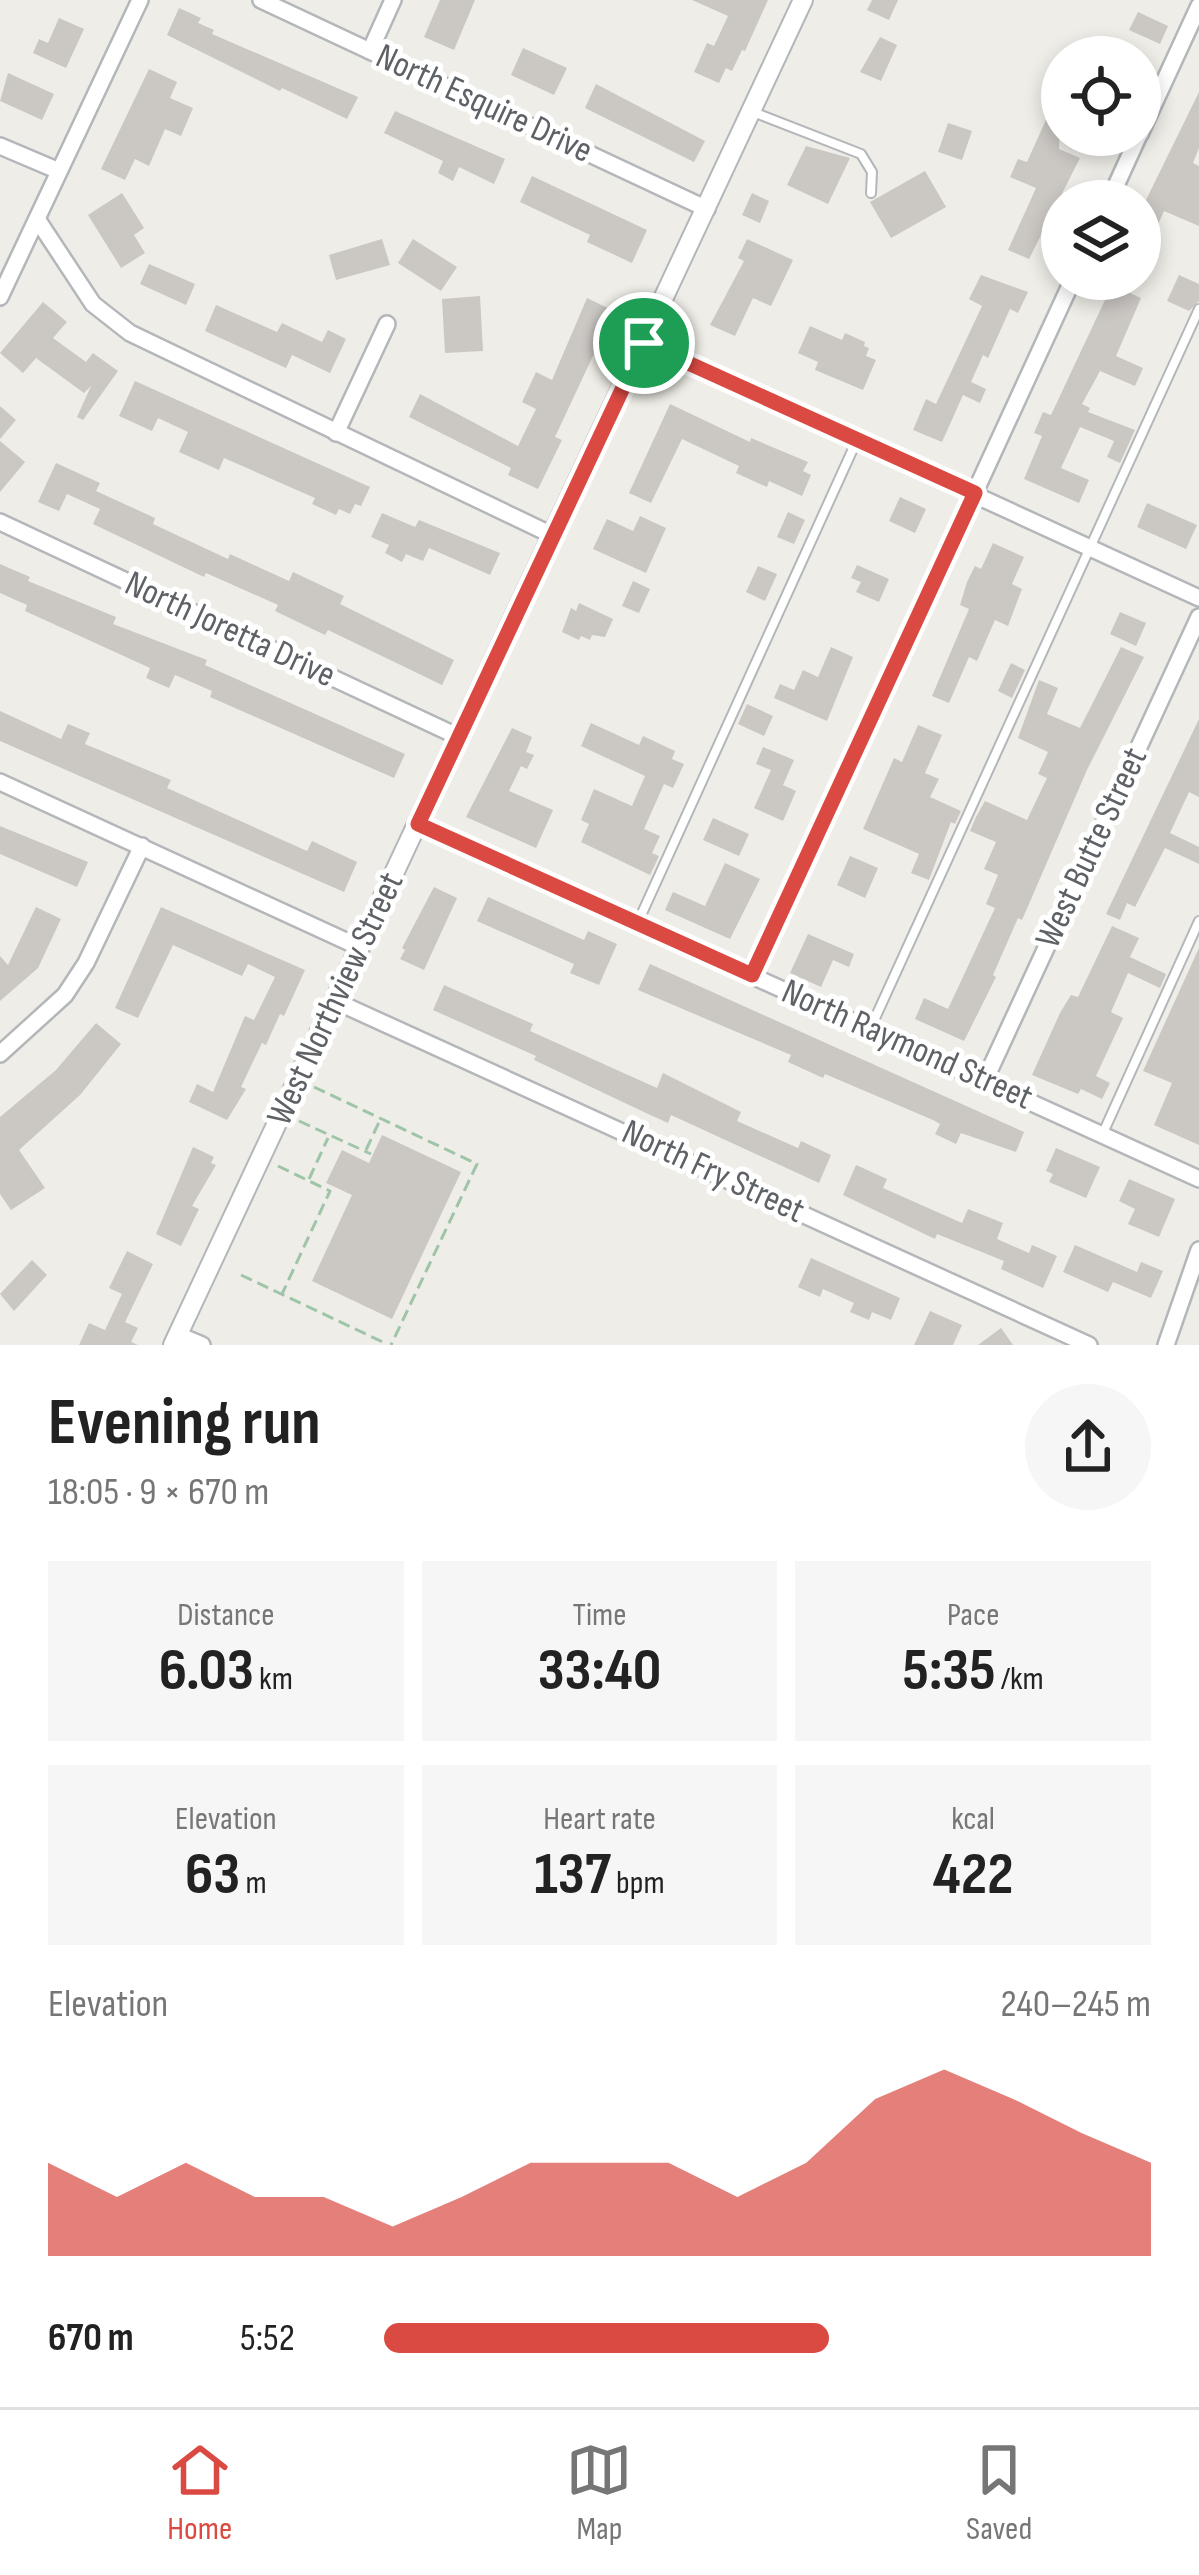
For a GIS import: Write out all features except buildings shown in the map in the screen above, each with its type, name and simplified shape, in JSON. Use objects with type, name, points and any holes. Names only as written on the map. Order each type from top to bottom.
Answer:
[{"type":"street","points":[[0,297],[140,0]]},
{"type":"street","name":"North Esquire Drive","points":[[261,0],[706,209]]},
{"type":"street","points":[[370,51],[393,0]]},
{"type":"street","name":"West Northview Street","points":[[176,1340],[803,0]]},
{"type":"street","points":[[1161,88],[1199,5],[1188,0]]},
{"type":"street","points":[[0,146],[59,172]]},
{"type":"street","points":[[37,219],[93,304],[130,333],[554,536]]},
{"type":"street","points":[[752,975],[1063,300]]},
{"type":"street","points":[[336,433],[387,324]]},
{"type":"street","points":[[644,343],[1199,598]]},
{"type":"street","name":"North Joretta Drive","points":[[0,522],[459,737]]},
{"type":"street","name":"West Butte Street","points":[[985,1080],[1199,617]]},
{"type":"street","points":[[0,782],[361,948]]},
{"type":"street","name":"North Raymond Street","points":[[418,824],[1199,1178]]},
{"type":"street","points":[[0,1054],[65,995],[86,963],[142,846]]},
{"type":"street","name":"North Fry Street","points":[[335,1001],[1089,1345]]},
{"type":"street","points":[[1166,1345],[1199,1250]]},
{"type":"street","points":[[176,1340],[202,1345]]},
{"type":"lane","points":[[752,111],[861,154],[872,172],[871,193]]},
{"type":"lane","points":[[870,1028],[1199,309]]},
{"type":"lane","points":[[637,923],[857,440]]},
{"type":"lane","points":[[1102,1133],[1199,921]]},
{"type":"path","points":[[242,1275],[390,1345],[477,1164],[313,1087]]},
{"type":"path","points":[[297,1120],[368,1152],[381,1119]]},
{"type":"path","points":[[308,1180],[329,1135]]},
{"type":"path","points":[[277,1165],[330,1191],[282,1294]]},
{"type":"route","points":[[644,343],[975,493],[752,975],[418,824],[644,343]]}]
